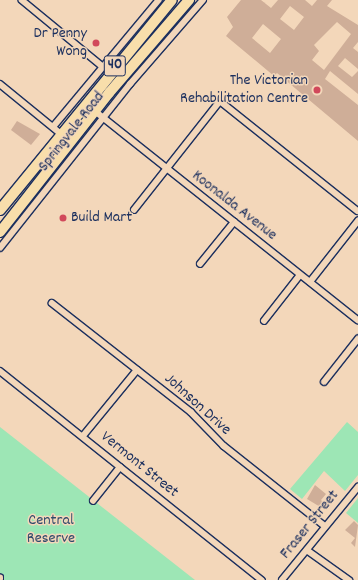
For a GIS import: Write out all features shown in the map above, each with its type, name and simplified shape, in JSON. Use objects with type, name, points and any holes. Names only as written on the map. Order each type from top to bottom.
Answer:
[{"type":"highway","name":"Springvale Road","points":[[0,210],[56,131],[172,0]]},
{"type":"highway","name":"Springvale Road","points":[[0,232],[95,111],[189,0]]},
{"type":"street","points":[[22,0],[102,66]]},
{"type":"street","name":"Springvale Road","points":[[56,131],[102,66],[159,0]]},
{"type":"street","name":"Springvale Road","points":[[0,248],[103,118],[203,0]]},
{"type":"street","points":[[0,84],[71,142]]},
{"type":"street","points":[[134,210],[220,101],[358,211]]},
{"type":"street","name":"Koonalda Avenue","points":[[95,111],[358,320]]},
{"type":"street","points":[[310,282],[358,221]]},
{"type":"street","points":[[200,264],[234,222]]},
{"type":"street","points":[[264,321],[300,275]]},
{"type":"street","name":"Johnson Drive","points":[[52,303],[191,412],[224,446],[325,526]]},
{"type":"street","points":[[324,382],[358,339]]},
{"type":"street","points":[[83,436],[137,370]]},
{"type":"street","name":"Vermont Street","points":[[0,371],[262,580]]},
{"type":"street","points":[[93,501],[120,466]]},
{"type":"street","name":"Fraser Street","points":[[282,580],[358,487]]},
{"type":"street","points":[[306,550],[349,580]]},
{"type":"green space","points":[[347,422],[358,432],[358,475],[345,491],[324,471],[302,499],[290,489]]},
{"type":"green space","name":"Central Reserve","points":[[0,427],[195,580],[0,580]]},
{"type":"green space","points":[[358,498],[358,523],[346,513]]},
{"type":"building","name":"The Victorian Rehabilitation Centre","points":[[241,0],[261,0],[271,8],[278,0],[305,0],[312,6],[317,0],[332,0],[327,6],[358,25],[358,42],[353,48],[358,52],[358,69],[345,58],[338,66],[352,77],[358,71],[358,94],[330,71],[325,79],[358,105],[358,141],[277,73],[274,76],[226,36],[233,27],[227,17]],"holes":[[[290,6],[304,17],[294,30],[280,19]],[[337,22],[351,34],[324,70],[312,60],[319,51],[314,45]],[[263,24],[281,39],[270,53],[252,38]]]},
{"type":"building","points":[[17,121],[40,134],[31,145],[11,130]]},
{"type":"building","points":[[315,485],[326,494],[321,500],[325,504],[322,508],[307,499]]},
{"type":"building","points":[[354,521],[358,525],[355,547],[351,543],[355,538],[345,530]]},
{"type":"place","name":"Dr Penny Wong","points":[[96,43]]},
{"type":"place","name":"The Victorian Rehabilitation Centre","points":[[317,90]]},
{"type":"place","name":"Build Mart","points":[[63,218]]}]
